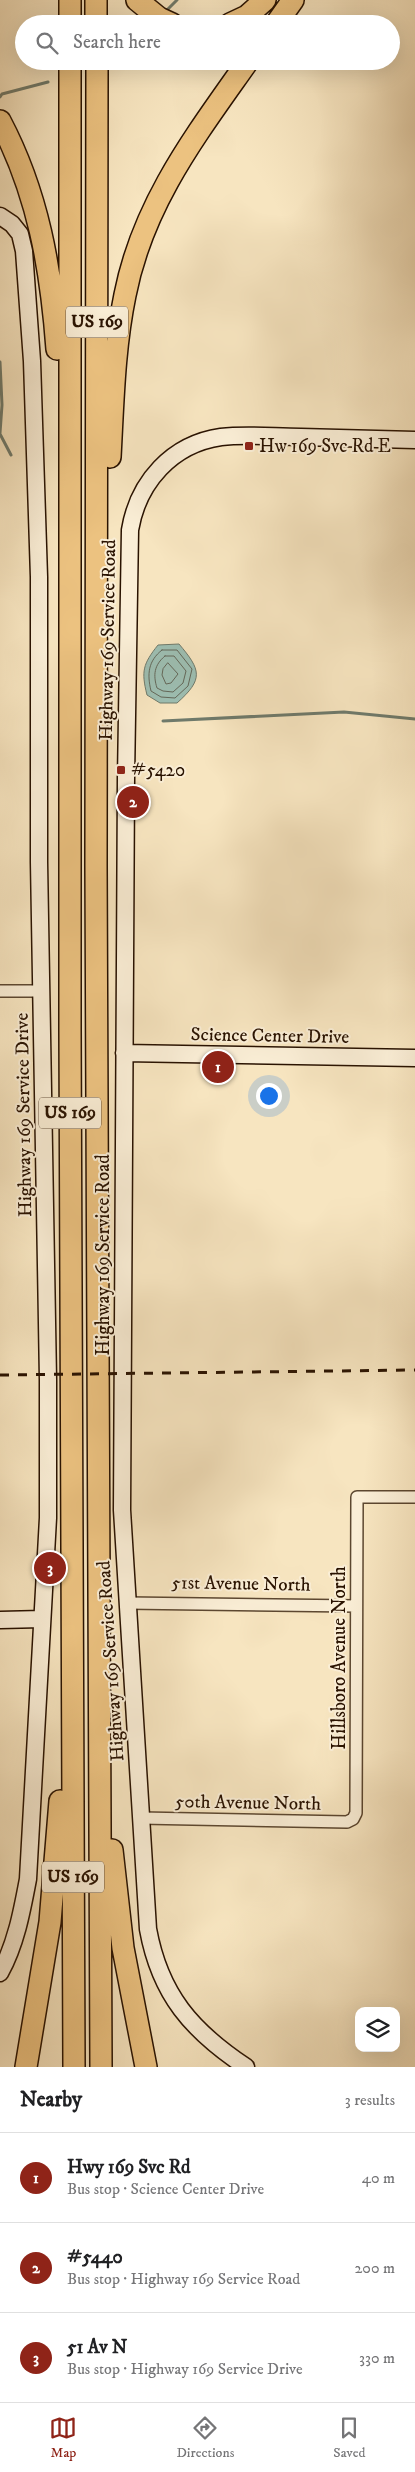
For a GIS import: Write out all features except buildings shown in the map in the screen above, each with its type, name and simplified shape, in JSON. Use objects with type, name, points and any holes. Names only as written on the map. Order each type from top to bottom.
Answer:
[{"type":"highway","points":[[70,0],[70,15]]},
{"type":"highway","points":[[96,0],[96,15]]},
{"type":"highway","points":[[137,0],[155,15]]},
{"type":"highway","points":[[248,15],[265,0]]},
{"type":"highway","points":[[282,15],[293,0]]},
{"type":"highway","name":"US 169","points":[[70,70],[74,2067]]},
{"type":"highway","name":"US 169","points":[[96,70],[101,2067]]},
{"type":"highway","points":[[97,582],[106,519],[117,348],[125,293],[150,218],[180,158],[242,70]]},
{"type":"highway","points":[[0,121],[21,164],[34,201],[50,271],[70,539]]},
{"type":"highway","points":[[26,2067],[50,1922],[64,1732],[72,1686]]},
{"type":"highway","points":[[99,1722],[123,1948],[146,2067]]},
{"type":"street","name":"Highway 169 Service Drive","points":[[0,1973],[7,1961],[20,1919],[28,1879],[48,1518],[39,577],[32,361],[24,251],[20,234],[6,220]]},
{"type":"street","name":"Highway 169 Service Road","points":[[246,2067],[217,2047],[193,2025],[175,2001],[160,1975],[148,1929],[122,1510],[127,592],[130,530],[140,496],[155,474],[183,449],[207,440],[250,436],[415,440]]},
{"type":"street","points":[[0,991],[42,991]]},
{"type":"street","name":"Science Center Drive","points":[[124,1053],[415,1058]]},
{"type":"street","name":"Hillsboro Avenue North","points":[[353,1819],[356,1813],[357,1498],[415,1497]]},
{"type":"street","name":"51st Avenue North","points":[[127,1603],[356,1606]]},
{"type":"street","points":[[0,1620],[42,1619]]},
{"type":"street","name":"50th Avenue North","points":[[141,1818],[347,1822],[353,1819]]},
{"type":"water","points":[[179,644],[192,661],[196,674],[195,681],[186,695],[177,703],[160,703],[147,695],[144,680],[146,663],[158,645]]},
{"type":"waterway","points":[[165,12],[177,0]]},
{"type":"waterway","points":[[0,97],[2,94],[48,82]]},
{"type":"waterway","points":[[0,362],[2,405],[0,433]]},
{"type":"waterway","points":[[0,434],[11,455]]},
{"type":"waterway","points":[[163,721],[344,712],[415,719]]},
{"type":"railway","points":[[0,1375],[415,1370]]},
{"type":"place","name":"Hw 169 Svc Rd E","points":[[249,446]]},
{"type":"place","name":"#5420","points":[[121,770]]},
{"type":"place","name":"#5440","points":[[133,802]]},
{"type":"place","name":"Hwy 169 Svc Rd","points":[[218,1067]]},
{"type":"place","name":"51 Av N","points":[[50,1568]]}]
